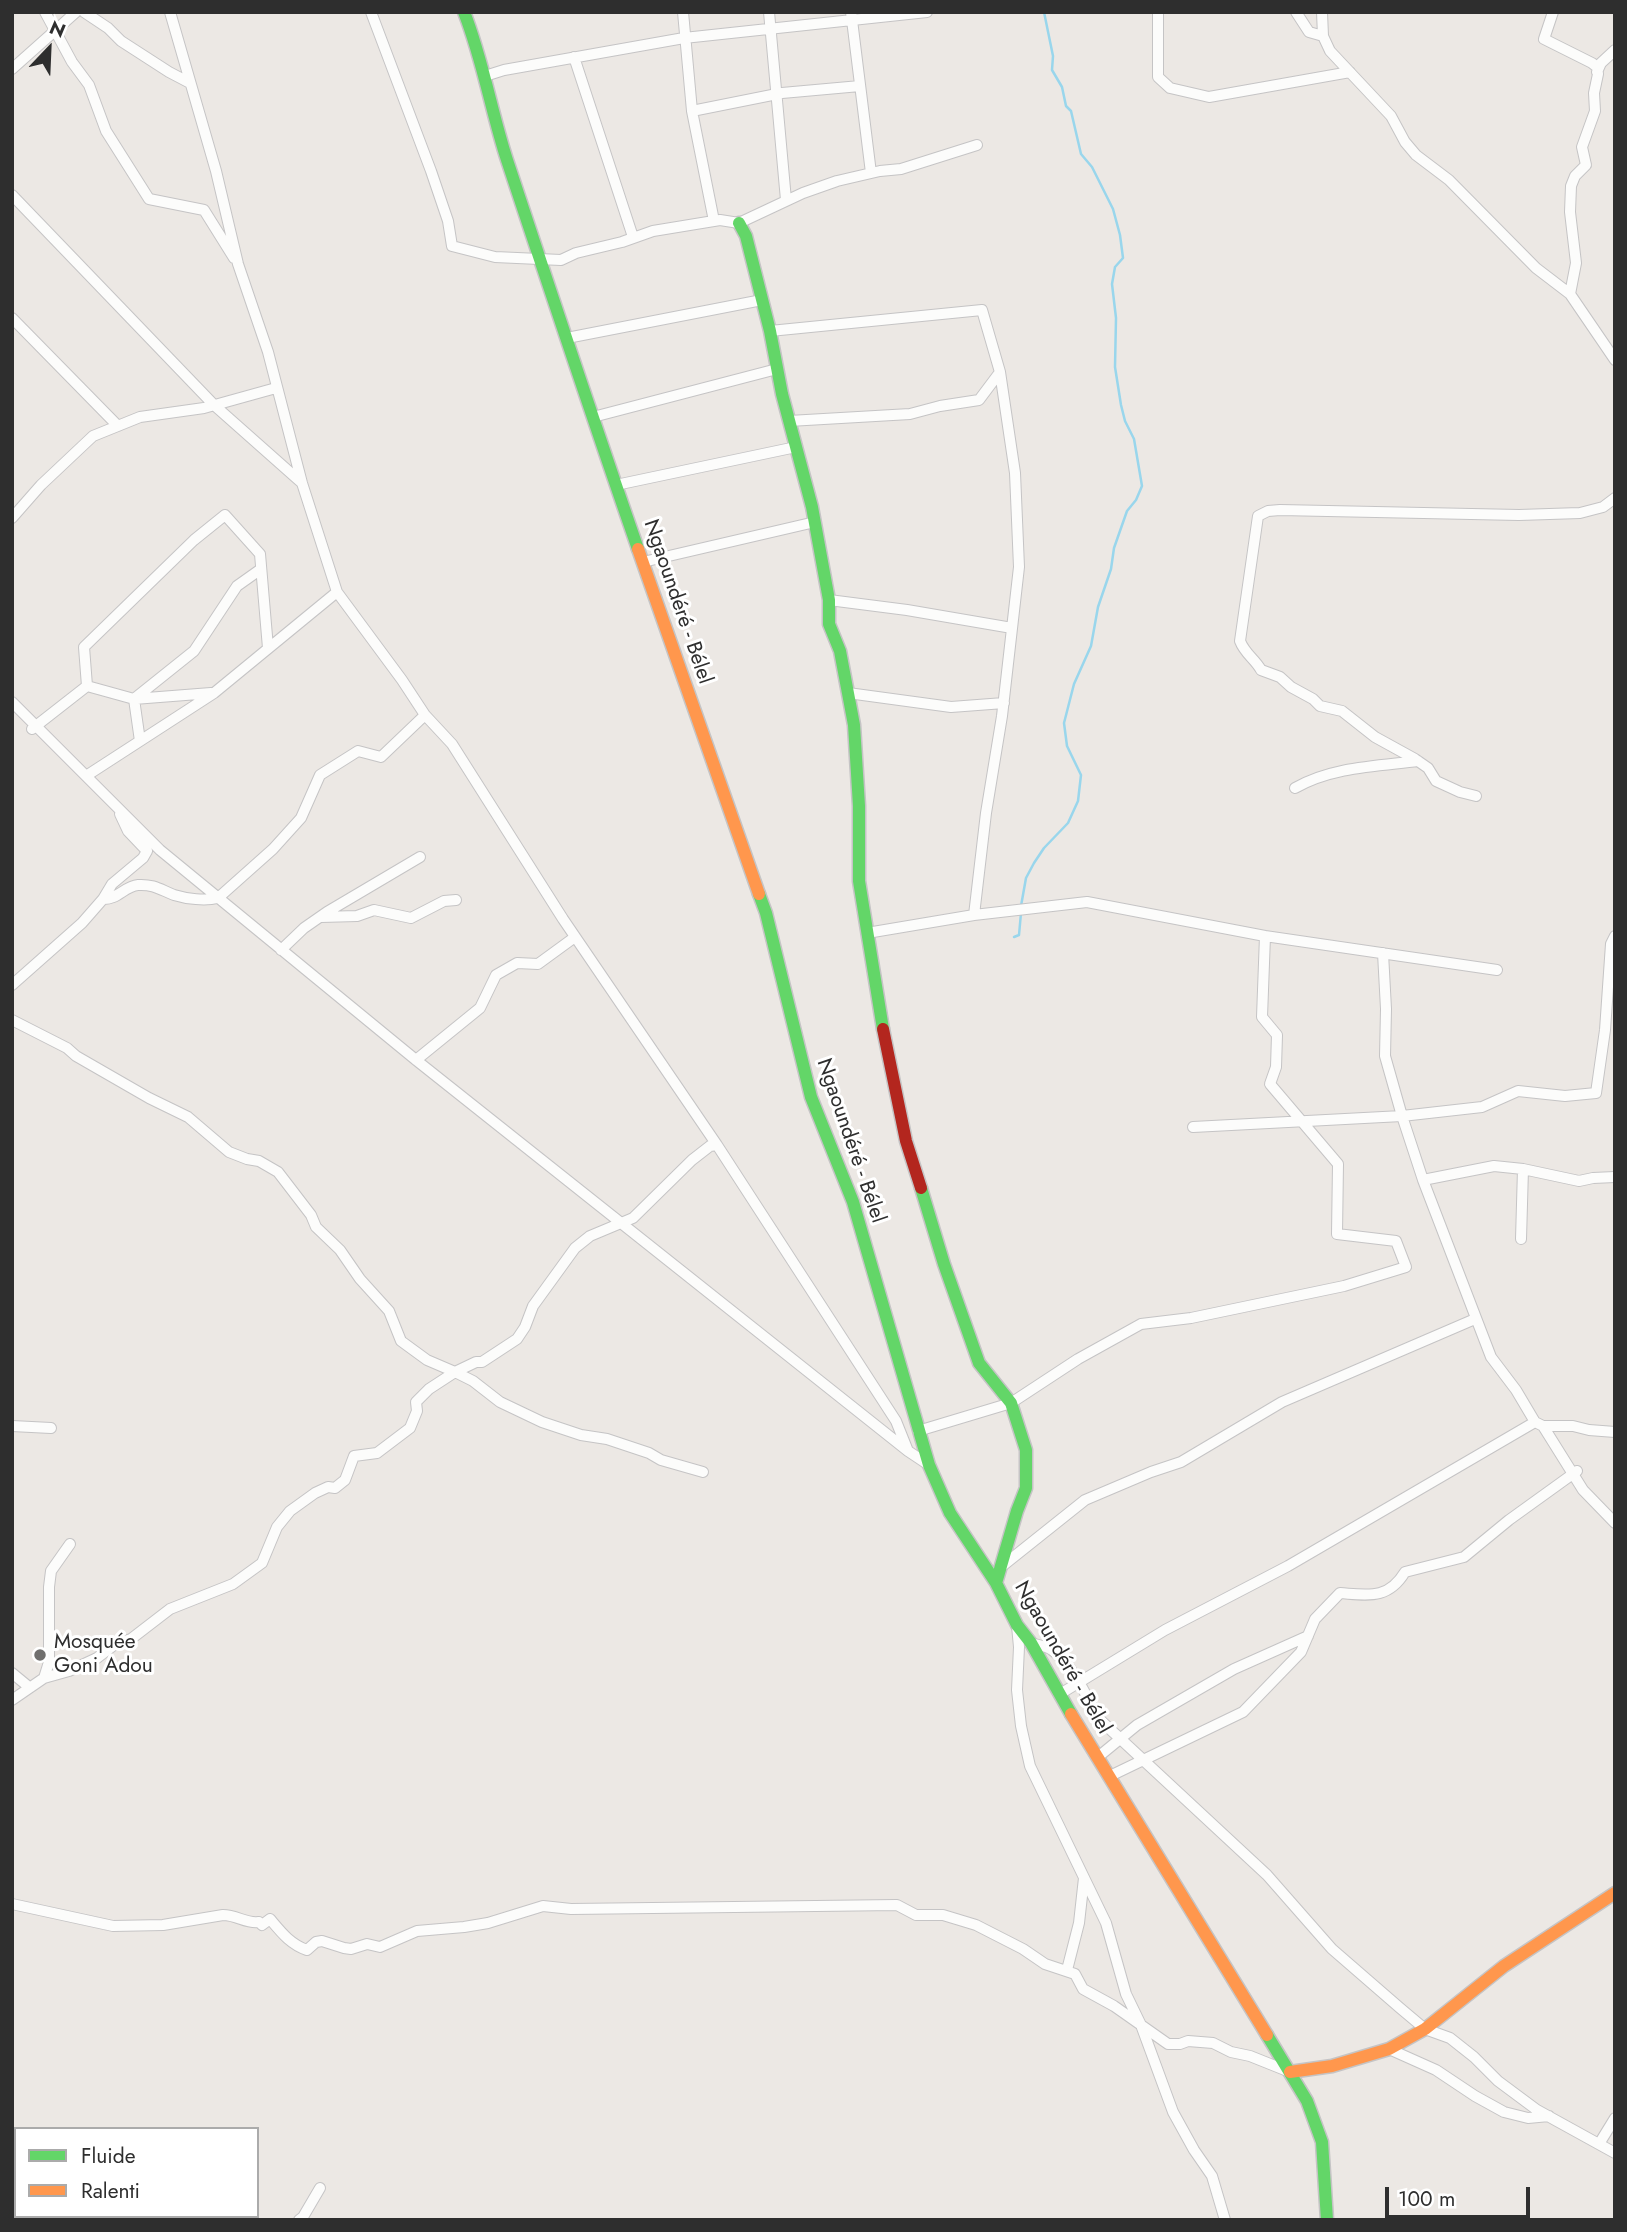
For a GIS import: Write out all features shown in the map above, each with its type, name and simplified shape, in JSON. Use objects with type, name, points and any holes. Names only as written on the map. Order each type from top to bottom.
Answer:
[{"type":"main road","name":"Ngaoundéré - Bélel","points":[[464,12],[478,48],[506,156],[593,417],[766,913],[811,1097],[853,1202],[929,1465],[950,1513],[996,1583],[1017,1625],[1031,1643],[1307,2101],[1322,2141],[1327,2220]]},
{"type":"main road","points":[[739,222],[746,236],[815,522],[829,600],[829,624],[840,651],[854,725],[859,806],[859,881],[885,1041],[906,1141],[932,1228],[979,1363],[1011,1403],[1026,1450],[1026,1488],[996,1583]]},
{"type":"main road","points":[[1290,2072],[1332,2066],[1389,2049],[1425,2029],[1504,1966],[1615,1893]]},
{"type":"street","points":[[45,12],[54,31],[89,85],[106,131],[149,199],[204,210],[238,264]]},
{"type":"street","points":[[12,69],[76,12]]},
{"type":"street","points":[[84,12],[108,28],[121,41],[190,83]]},
{"type":"street","points":[[170,12],[216,171],[238,264],[268,352],[302,482],[337,592],[425,715],[452,744],[575,937],[717,1145],[896,1421],[908,1451]]},
{"type":"street","points":[[371,12],[431,170],[448,221],[452,246],[495,257],[561,260],[576,253],[674,226],[714,221],[739,222],[837,181],[901,169],[977,145]]},
{"type":"street","points":[[683,12],[692,111],[714,221]]},
{"type":"street","points":[[769,12],[786,201]]},
{"type":"street","points":[[485,76],[504,70],[686,38],[771,29],[851,16],[927,12]]},
{"type":"street","points":[[1158,12],[1158,77],[1170,88],[1209,97],[1350,72]]},
{"type":"street","points":[[1296,12],[1309,32],[1322,36]]},
{"type":"street","points":[[1322,12],[1322,36],[1330,51],[1391,116],[1405,142],[1416,155],[1449,180],[1536,268],[1570,294],[1615,360]]},
{"type":"street","points":[[1553,12],[1544,39],[1592,62],[1597,72]]},
{"type":"street","points":[[851,16],[871,173]]},
{"type":"street","points":[[1570,294],[1576,263],[1570,212],[1571,186],[1575,176],[1586,165],[1582,147],[1595,111],[1597,72],[1601,63],[1615,50]]},
{"type":"street","points":[[574,57],[634,237]]},
{"type":"street","points":[[692,111],[776,93],[860,86]]},
{"type":"street","points":[[12,195],[214,405],[302,482]]},
{"type":"street","points":[[567,338],[762,300]]},
{"type":"street","points":[[770,331],[982,310],[1000,372],[1015,472],[1019,567],[1004,703],[986,813],[974,915]]},
{"type":"street","points":[[12,318],[118,426]]},
{"type":"street","points":[[593,417],[778,369]]},
{"type":"street","points":[[789,421],[910,414],[979,400],[1000,372]]},
{"type":"street","points":[[12,518],[41,485],[93,436],[140,418],[214,405],[276,388]]},
{"type":"street","points":[[616,485],[796,447]]},
{"type":"street","points":[[1476,796],[1436,781],[1428,768],[1418,761],[1375,737],[1342,711],[1320,706],[1313,699],[1290,687],[1280,677],[1261,670],[1245,653],[1240,641],[1258,516],[1268,511],[1280,510],[1519,515],[1580,513],[1603,507],[1615,498]]},
{"type":"street","points":[[88,686],[84,647],[194,540],[225,514],[260,554],[268,649]]},
{"type":"street","points":[[642,562],[815,522]]},
{"type":"street","points":[[134,699],[194,651],[237,586],[261,569]]},
{"type":"street","points":[[86,776],[214,693],[337,592]]},
{"type":"street","points":[[829,600],[1012,628]]},
{"type":"street","points":[[88,686],[134,699],[214,693]]},
{"type":"street","points":[[33,728],[88,686]]},
{"type":"street","points":[[848,693],[951,707],[1004,703]]},
{"type":"street","points":[[134,699],[141,741]]},
{"type":"street","points":[[12,702],[33,728],[86,776],[160,850],[416,1060],[929,1465]]},
{"type":"street","points":[[103,900],[113,899],[135,885],[163,888],[185,897],[211,900],[218,898],[273,849],[301,818],[320,775],[358,751],[381,757],[425,715]]},
{"type":"street","points":[[1295,788],[1314,779],[1357,768],[1418,761]]},
{"type":"street","points":[[12,985],[70,934],[103,900],[112,884],[143,858],[147,851],[128,831],[116,806]]},
{"type":"street","points":[[281,950],[320,917],[421,857]]},
{"type":"street","points":[[320,917],[357,916],[374,911],[411,918],[444,901],[456,900]]},
{"type":"street","points":[[867,933],[974,915],[1087,902],[1265,936],[1497,970]]},
{"type":"street","points":[[918,1431],[1011,1403],[1078,1359],[1141,1324],[1191,1318],[1344,1286],[1406,1267],[1396,1241],[1337,1234],[1338,1164],[1270,1084],[1276,1067],[1277,1035],[1262,1017],[1265,936]]},
{"type":"street","points":[[1193,1127],[1402,1116],[1482,1107],[1518,1091],[1566,1096],[1596,1093],[1605,1030],[1611,944],[1615,936]]},
{"type":"street","points":[[416,1060],[480,1008],[496,975],[517,962],[538,964],[575,937]]},
{"type":"street","points":[[1383,953],[1385,1056],[1423,1180],[1475,1319],[1495,1363],[1575,1472],[1583,1490],[1615,1523]]},
{"type":"street","points":[[12,1020],[67,1048],[75,1056],[149,1098],[188,1117],[229,1152],[259,1161],[278,1172],[311,1215],[316,1227],[340,1250],[360,1279],[389,1311],[401,1341],[427,1360],[473,1381],[500,1402],[542,1422],[581,1435],[607,1439],[645,1451],[661,1460],[703,1472]]},
{"type":"street","points":[[12,1700],[44,1678],[69,1671],[131,1639],[170,1609],[233,1584],[256,1568],[262,1563],[282,1519],[307,1497],[328,1487],[335,1488],[345,1480],[354,1456],[377,1452],[410,1427],[417,1411],[416,1402],[429,1389],[455,1372],[482,1362],[517,1339],[533,1306],[575,1248],[590,1236],[622,1224],[639,1213],[692,1160],[710,1146],[717,1145]]},
{"type":"street","points":[[1423,1180],[1494,1166],[1579,1181],[1615,1177]]},
{"type":"street","points":[[1521,1239],[1523,1169]]},
{"type":"street","points":[[1001,1567],[1085,1500],[1181,1462],[1282,1402],[1475,1319]]},
{"type":"street","points":[[1060,1695],[1165,1630],[1288,1566],[1539,1424],[1615,1432]]},
{"type":"street","points":[[12,1426],[51,1428]]},
{"type":"street","points":[[1110,1776],[1243,1712],[1301,1652],[1315,1619],[1340,1593],[1377,1596],[1398,1584],[1405,1572],[1464,1557],[1575,1472]]},
{"type":"street","points":[[44,1678],[48,1662],[51,1571],[70,1544]]},
{"type":"street","points":[[1017,1625],[1017,1690],[1021,1726],[1030,1766],[1106,1923],[1126,1994],[1141,2025],[1173,2112],[1212,2176],[1225,2220]]},
{"type":"street","points":[[1098,1757],[1137,1725],[1234,1669],[1308,1636]]},
{"type":"street","points":[[1031,1643],[1050,1648],[1079,1683],[1098,1718],[1267,1875],[1332,1949],[1425,2029],[1450,2038],[1498,2081],[1549,2116],[1615,2153]]},
{"type":"street","points":[[12,1673],[29,1687]]},
{"type":"street","points":[[1067,1970],[1079,1923],[1084,1877]]},
{"type":"street","points":[[12,1904],[113,1926],[163,1925],[223,1915],[232,1915],[262,1925],[270,1919],[287,1940],[307,1950],[316,1941],[351,1949],[367,1944],[380,1947],[417,1931],[488,1923],[543,1906],[571,1909],[897,1905],[916,1915],[943,1914],[976,1925],[1023,1949],[1045,1964],[1075,1974],[1083,1989],[1168,2044],[1188,2041],[1213,2043],[1290,2072]]},
{"type":"street","points":[[1389,2049],[1436,2070],[1504,2112],[1528,2119],[1549,2116]]},
{"type":"street","points":[[1599,2144],[1615,2118]]},
{"type":"street","points":[[299,2220],[320,2188]]},
{"type":"waterway","points":[[1021,906],[1026,878],[1034,863],[1068,823],[1078,801],[1081,775],[1067,746],[1064,723],[1074,684],[1091,646],[1114,548],[1127,511],[1142,486],[1134,439],[1125,421],[1115,367],[1116,318],[1112,284],[1115,267],[1123,258],[1120,235],[1113,209],[1092,167],[1081,154],[1071,111],[1066,106],[1062,87],[1052,70],[1053,56],[1044,12]]},
{"type":"waterway","points":[[1014,937],[1019,935],[1021,913]]},
{"type":"traffic: fast","points":[[464,12],[507,160],[638,549]]},
{"type":"traffic: fast","points":[[739,223],[746,236],[770,331],[782,394],[812,507],[829,600],[829,624],[840,651],[854,725],[859,806],[859,881],[883,1029]]},
{"type":"traffic: fast","points":[[759,894],[811,1097],[853,1202],[929,1465],[950,1513],[996,1583],[1017,1625],[1031,1643],[1071,1714]]},
{"type":"traffic: fast","points":[[921,1188],[979,1363],[1011,1403],[1026,1450],[1026,1488],[996,1583]]},
{"type":"traffic: fast","points":[[1267,2035],[1307,2101],[1322,2142],[1327,2220]]},
{"type":"traffic: slow","points":[[638,549],[759,894]]},
{"type":"traffic: slow","points":[[1071,1714],[1267,2035]]},
{"type":"traffic: slow","points":[[1290,2072],[1332,2066],[1389,2049],[1425,2029],[1504,1966],[1615,1893]]},
{"type":"traffic: jam","points":[[883,1029],[906,1141],[921,1188]]},
{"type":"place","name":"Mosquée Goni Adou","points":[[40,1655]]}]
